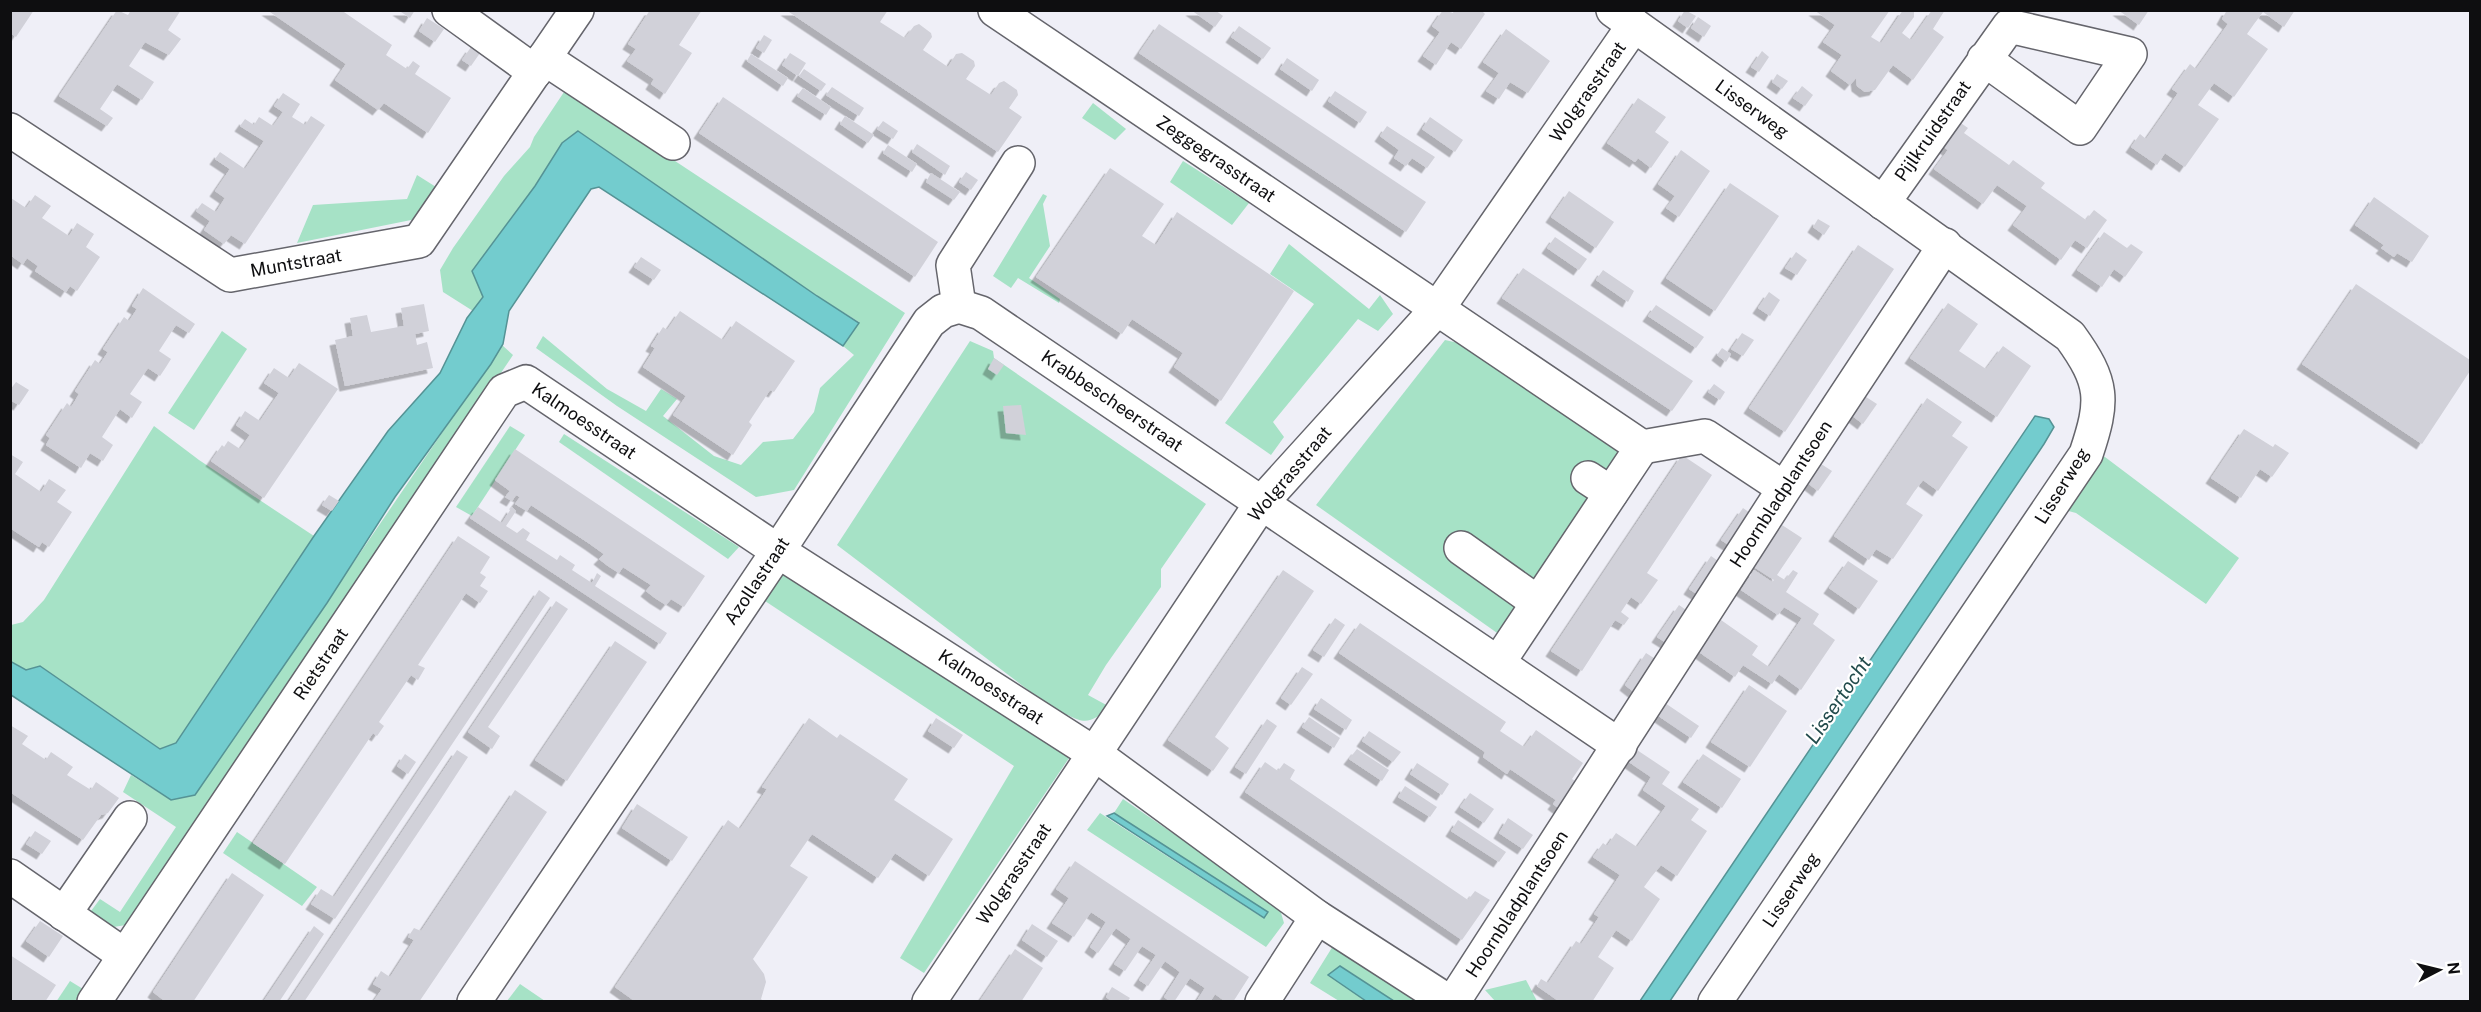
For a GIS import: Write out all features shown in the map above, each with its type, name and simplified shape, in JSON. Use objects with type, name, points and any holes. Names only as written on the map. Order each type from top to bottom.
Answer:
[{"type":"street","points":[[449,10],[673,143]]},
{"type":"street","name":"Muntstraat","points":[[10,130],[230,275],[419,240],[577,10]]},
{"type":"street","name":"Zeggegrasstraat","points":[[995,10],[1438,308]]},
{"type":"street","name":"Wolgrasstraat","points":[[929,1002],[1262,502],[1438,308],[1623,18]]},
{"type":"street","name":"Lisserweg","points":[[1623,18],[2070,336],[2088,360],[2098,393],[2097,419],[2086,454],[1715,1002]]},
{"type":"street","name":"Pijlkruidstraat","points":[[1883,203],[1984,59]]},
{"type":"street","points":[[958,306],[953,265],[1018,163]]},
{"type":"street","name":"Hoornbladplantsoen","points":[[1451,1002],[1620,746],[1790,479],[1945,245]]},
{"type":"street","name":"Krabbescheerstraat","points":[[958,306],[981,313],[1262,502]]},
{"type":"street","name":"Azollastraat","points":[[474,1002],[778,551],[929,321],[943,311],[958,306]]},
{"type":"street","points":[[1438,308],[1642,447],[1599,486],[1537,602],[1498,663]]},
{"type":"street","name":"Kalmoesstraat","points":[[526,382],[778,551],[1095,754],[1317,917],[1451,1002]]},
{"type":"street","name":"Rietstraat","points":[[94,1002],[504,391],[526,382]]},
{"type":"street","name":"Hoornbladplantsoen","points":[[1642,447],[1705,436],[1770,479]]},
{"type":"street","points":[[1262,502],[1620,746]]},
{"type":"street","points":[[1461,548],[1537,602]]},
{"type":"street","points":[[64,914],[130,818]]},
{"type":"street","points":[[10,876],[124,955]]},
{"type":"street","points":[[1263,1002],[1317,917]]},
{"type":"green space","points":[[566,89],[905,313],[794,490],[756,497],[617,406],[536,348],[543,336],[607,389],[646,411],[661,389],[677,399],[663,416],[714,456],[741,465],[763,442],[793,439],[814,412],[820,388],[854,355],[843,346],[859,322],[817,296],[578,131],[562,143],[535,186],[472,271],[483,297],[473,311],[443,292],[440,270],[453,248],[504,176],[530,147],[534,137]]},
{"type":"green space","points":[[1093,103],[1126,129],[1115,140],[1082,118]]},
{"type":"green space","points":[[1183,161],[1249,203],[1232,225],[1170,182]]},
{"type":"green space","points":[[417,175],[444,192],[426,217],[297,243],[313,205],[407,199]]},
{"type":"green space","points":[[1043,194],[1047,196],[1043,204],[1050,246],[1029,278],[1060,299],[1059,303],[1018,278],[1011,288],[993,276]]},
{"type":"green space","points":[[1289,244],[1369,309],[1380,295],[1393,314],[1378,331],[1358,319],[1273,422],[1284,437],[1271,455],[1225,423],[1314,304],[1270,274]]},
{"type":"green space","points":[[222,331],[247,349],[194,430],[168,413]]},
{"type":"green space","points":[[1445,340],[1472,346],[1626,450],[1500,635],[1316,505]]},
{"type":"green space","points":[[970,341],[993,351],[994,358],[1206,504],[1161,569],[1161,587],[1106,665],[1088,695],[1110,707],[1090,720],[1080,720],[1068,715],[1065,718],[837,545]]},
{"type":"green space","points":[[502,345],[513,355],[126,925],[107,928],[88,915],[100,899],[120,912],[176,827],[123,792],[131,775],[171,800],[195,795]]},
{"type":"green space","points":[[154,426],[199,460],[314,536],[176,743],[160,749],[40,666],[26,670],[11,661],[11,625],[23,622],[44,600]]},
{"type":"green space","points":[[510,426],[525,435],[472,516],[456,507]]},
{"type":"green space","points":[[564,434],[739,547],[728,559],[559,442]]},
{"type":"green space","points":[[2097,451],[2239,558],[2206,604],[2076,513],[2061,509]]},
{"type":"green space","points":[[784,568],[1069,758],[924,973],[900,958],[1014,766],[762,599]]},
{"type":"green space","points":[[1123,799],[1279,906],[1284,923],[1266,947],[1087,830],[1100,813],[1263,918],[1267,912],[1114,813]]},
{"type":"green space","points":[[237,832],[317,887],[302,906],[223,853]]},
{"type":"green space","points":[[1333,946],[1419,1001],[1394,1001],[1341,966],[1329,975],[1366,1001],[1339,1001],[1310,983]]},
{"type":"green space","points":[[1526,980],[1537,1001],[1495,1001],[1485,990]]},
{"type":"green space","points":[[70,981],[83,989],[75,1001],[56,1002]]},
{"type":"green space","points":[[520,984],[545,1001],[507,1001]]},
{"type":"water","points":[[578,131],[859,323],[843,346],[599,187],[591,189],[509,311],[503,344],[491,364],[395,497],[327,603],[195,795],[171,800],[11,695],[10,661],[26,670],[40,666],[160,749],[176,743],[314,536],[388,431],[440,373],[467,318],[483,297],[472,271],[535,186],[562,143]]},
{"type":"water","points":[[2035,416],[2049,419],[2054,427],[2044,444],[1670,1001],[1640,1001]]},
{"type":"water","points":[[1114,813],[1268,912],[1264,918],[1107,816]]},
{"type":"water","points":[[1340,966],[1394,1001],[1366,1001],[1328,975]]},
{"type":"building","points":[[10,10],[34,10],[16,37],[10,33]]},
{"type":"building","points":[[117,10],[128,15],[131,10],[181,10],[168,30],[181,39],[169,55],[145,42],[129,66],[154,82],[142,100],[117,84],[100,109],[113,118],[107,126],[59,96]]},
{"type":"building","points":[[267,10],[341,10],[392,45],[386,55],[407,69],[413,61],[420,66],[415,74],[451,98],[428,133],[384,103],[378,110],[335,80],[346,64]]},
{"type":"building","points":[[398,10],[415,10],[410,18]]},
{"type":"building","points":[[650,10],[702,10],[679,45],[692,53],[665,94],[651,84],[654,79],[627,61],[636,49],[628,44]]},
{"type":"building","points":[[786,10],[888,10],[880,22],[905,38],[914,26],[919,24],[931,33],[932,37],[923,50],[948,67],[956,54],[962,53],[974,61],[975,66],[966,79],[991,95],[999,83],[1004,81],[1017,90],[1018,95],[1009,108],[1022,117],[998,152]]},
{"type":"building","points":[[1191,10],[1215,10],[1223,16],[1215,27]]},
{"type":"building","points":[[1443,10],[1453,13],[1454,10],[1481,10],[1485,14],[1461,49],[1451,42],[1436,65],[1423,56],[1440,32],[1432,26]]},
{"type":"building","points":[[1685,10],[1696,16],[1688,28],[1678,21]]},
{"type":"building","points":[[1814,10],[1890,10],[1871,37],[1881,43],[1903,10],[1914,10],[1914,17],[1902,33],[1911,40],[1932,10],[1945,10],[1933,29],[1944,37],[1913,80],[1893,65],[1875,90],[1865,92],[1857,86],[1856,78],[1850,85],[1831,71],[1842,55],[1823,42],[1835,25]]},
{"type":"building","points":[[2118,10],[2149,10],[2139,25]]},
{"type":"building","points":[[2227,10],[2295,10],[2284,27],[2263,12],[2247,34],[2268,49],[2234,97],[2214,83],[2198,105],[2219,119],[2185,167],[2165,153],[2157,165],[2131,147],[2140,134],[2146,139],[2178,93],[2172,89],[2190,64],[2196,69],[2228,24],[2222,19]]},
{"type":"building","points":[[1698,17],[1711,26],[1704,37],[1691,28]]},
{"type":"building","points":[[427,18],[444,29],[435,42],[419,31]]},
{"type":"building","points":[[1159,24],[1426,202],[1406,232],[1139,53]]},
{"type":"building","points":[[1239,26],[1271,48],[1263,59],[1231,37]]},
{"type":"building","points":[[1506,29],[1550,61],[1528,93],[1510,82],[1499,99],[1486,91],[1499,73],[1483,62]]},
{"type":"building","points":[[764,35],[772,40],[764,53],[756,48]]},
{"type":"building","points":[[471,47],[480,53],[471,66],[462,60]]},
{"type":"building","points":[[1762,51],[1769,57],[1759,72],[1751,67]]},
{"type":"building","points":[[790,53],[806,63],[798,76],[782,65]]},
{"type":"building","points":[[751,54],[788,78],[783,86],[747,61]]},
{"type":"building","points":[[1287,58],[1319,80],[1312,91],[1280,69]]},
{"type":"building","points":[[804,69],[826,84],[821,91],[799,76]]},
{"type":"building","points":[[1777,74],[1788,81],[1782,89],[1772,82]]},
{"type":"building","points":[[1802,86],[1813,95],[1805,106],[1793,98]]},
{"type":"building","points":[[832,87],[864,108],[859,116],[826,95]]},
{"type":"building","points":[[803,88],[831,107],[826,115],[797,96]]},
{"type":"building","points":[[1335,91],[1367,112],[1360,123],[1328,101]]},
{"type":"building","points":[[283,93],[300,104],[292,117],[305,125],[311,116],[325,125],[245,244],[231,235],[224,244],[204,230],[210,221],[196,211],[202,203],[216,212],[225,198],[215,191],[230,169],[215,159],[220,152],[245,169],[264,141],[240,126],[245,119],[254,125],[259,117],[273,126],[283,112],[274,106]]},
{"type":"building","points":[[723,97],[938,242],[915,277],[699,133]]},
{"type":"building","points":[[1638,98],[1666,117],[1655,132],[1669,142],[1651,168],[1638,158],[1635,162],[1607,143]]},
{"type":"building","points":[[845,116],[874,135],[868,143],[840,124]]},
{"type":"building","points":[[1430,117],[1463,140],[1455,152],[1422,129]]},
{"type":"building","points":[[1955,119],[1968,128],[1964,133],[2009,165],[2013,160],[2045,183],[2041,188],[2086,220],[2094,210],[2107,220],[2087,248],[2075,240],[2061,260],[2013,225],[2027,206],[1997,185],[1983,204],[1934,169],[1948,150],[1938,143]]},
{"type":"building","points":[[883,121],[898,131],[893,139],[877,129]]},
{"type":"building","points":[[1387,126],[1435,157],[1427,168],[1412,158],[1406,166],[1394,158],[1399,150],[1380,136]]},
{"type":"building","points":[[917,144],[950,166],[945,175],[912,152]]},
{"type":"building","points":[[888,145],[917,164],[912,172],[883,153]]},
{"type":"building","points":[[1681,150],[1710,171],[1679,217],[1666,208],[1675,196],[1658,184]]},
{"type":"building","points":[[1110,168],[1164,204],[1142,236],[1156,245],[1177,212],[1294,291],[1221,401],[1174,367],[1183,353],[1132,319],[1122,334],[1036,277]]},
{"type":"building","points":[[966,172],[978,180],[971,190],[959,182]]},
{"type":"building","points":[[931,173],[960,192],[954,200],[926,182]]},
{"type":"building","points":[[1730,183],[1779,216],[1715,311],[1666,278]]},
{"type":"building","points":[[1569,191],[1614,222],[1596,248],[1551,217]]},
{"type":"building","points":[[35,195],[51,206],[42,218],[69,236],[77,223],[94,234],[86,247],[100,257],[77,291],[70,286],[66,292],[35,271],[38,266],[27,258],[23,264],[10,255],[10,199],[26,208]]},
{"type":"building","points":[[2374,197],[2429,236],[2412,262],[2397,253],[2394,257],[2381,248],[2384,245],[2355,225]]},
{"type":"building","points":[[1818,219],[1830,226],[1824,235],[1813,227]]},
{"type":"building","points":[[2104,232],[2127,248],[2131,244],[2143,252],[2125,277],[2114,269],[2102,287],[2077,270]]},
{"type":"building","points":[[1555,237],[1587,259],[1579,270],[1547,248]]},
{"type":"building","points":[[1858,245],[1894,269],[1785,432],[1749,408]]},
{"type":"building","points":[[1796,252],[1807,260],[1797,275],[1785,268]]},
{"type":"building","points":[[641,257],[661,270],[654,280],[634,267]]},
{"type":"building","points":[[1523,268],[1693,381],[1672,411],[1502,298]]},
{"type":"building","points":[[1603,270],[1634,291],[1628,302],[1596,280]]},
{"type":"building","points":[[2356,284],[2470,360],[2470,371],[2422,444],[2302,364]]},
{"type":"building","points":[[143,288],[195,324],[189,333],[176,325],[159,351],[171,359],[166,367],[160,376],[148,368],[130,394],[142,402],[132,418],[120,409],[102,437],[113,445],[103,461],[90,453],[81,468],[46,445],[50,438],[46,435],[67,403],[71,407],[75,401],[79,394],[75,391],[95,360],[100,364],[108,352],[103,349],[124,317],[129,321],[137,309],[132,306]]},
{"type":"building","points":[[1769,292],[1780,300],[1770,316],[1758,308]]},
{"type":"building","points":[[1948,303],[1978,324],[1959,351],[1986,369],[2003,346],[2031,366],[1997,417],[1910,358]]},
{"type":"building","points":[[424,304],[429,331],[415,334],[417,345],[427,342],[433,368],[345,386],[335,340],[353,336],[350,318],[367,315],[371,332],[404,326],[401,308]]},
{"type":"building","points":[[1656,305],[1704,337],[1696,348],[1648,316]]},
{"type":"building","points":[[680,311],[723,340],[736,321],[795,361],[774,392],[770,390],[749,422],[752,425],[733,455],[673,415],[686,396],[643,367],[655,348],[651,346],[663,327],[667,330]]},
{"type":"building","points":[[1742,333],[1754,340],[1743,356],[1731,349]]},
{"type":"building","points":[[1722,348],[1731,354],[1726,362],[1717,355]]},
{"type":"building","points":[[994,358],[1004,365],[997,375],[988,369]]},
{"type":"building","points":[[299,363],[338,389],[264,498],[211,461],[222,445],[224,447],[228,441],[240,449],[250,435],[236,425],[245,411],[260,421],[279,393],[264,383],[274,368],[289,378]]},
{"type":"building","points":[[16,382],[29,390],[19,405],[10,400],[10,390]]},
{"type":"building","points":[[1714,384],[1725,392],[1720,400],[1708,392]]},
{"type":"building","points":[[1863,395],[1877,404],[1863,424],[1850,414]]},
{"type":"building","points":[[1927,398],[1962,422],[1952,436],[1968,447],[1938,491],[1923,480],[1914,492],[1906,504],[1923,515],[1893,559],[1876,549],[1869,560],[1834,536]]},
{"type":"building","points":[[1021,405],[1026,435],[1006,433],[1003,406]]},
{"type":"building","points":[[2244,429],[2273,447],[2275,444],[2289,453],[2272,477],[2260,469],[2241,498],[2211,478]]},
{"type":"building","points":[[515,449],[705,576],[684,607],[671,599],[666,605],[655,598],[646,591],[651,585],[623,567],[619,573],[608,566],[599,559],[604,554],[590,544],[531,505],[527,511],[515,504],[520,497],[516,495],[512,501],[505,497],[510,491],[495,480]]},
{"type":"building","points":[[10,454],[23,462],[15,474],[41,492],[49,479],[66,490],[57,502],[72,512],[49,547],[42,542],[39,547],[10,528]]},
{"type":"building","points":[[1682,455],[1712,475],[1647,573],[1658,580],[1641,604],[1631,597],[1621,612],[1629,618],[1624,625],[1615,620],[1582,671],[1551,651]]},
{"type":"building","points":[[1818,462],[1832,471],[1818,491],[1805,481]]},
{"type":"building","points":[[329,495],[339,501],[332,511],[322,505]]},
{"type":"building","points":[[478,507],[502,523],[512,507],[516,511],[506,526],[517,533],[523,528],[530,533],[526,540],[557,560],[560,555],[575,565],[572,570],[592,583],[597,573],[601,576],[595,586],[667,633],[660,644],[470,518]]},
{"type":"building","points":[[1743,508],[1753,515],[1732,547],[1721,540]]},
{"type":"building","points":[[1782,525],[1802,538],[1777,575],[1785,580],[1793,570],[1798,573],[1786,592],[1819,614],[1813,624],[1835,640],[1801,690],[1779,674],[1772,684],[1743,665],[1735,677],[1699,652],[1721,620],[1758,646],[1752,655],[1769,667],[1802,618],[1784,607],[1778,615],[1741,590],[1754,570],[1772,582],[1774,580],[1754,567]]},
{"type":"building","points":[[458,536],[490,557],[480,573],[486,577],[480,586],[488,591],[480,603],[466,593],[418,665],[425,668],[418,680],[411,675],[379,722],[384,726],[377,736],[373,733],[285,864],[253,843]]},
{"type":"building","points":[[1711,556],[1721,563],[1700,596],[1689,589]]},
{"type":"building","points":[[1848,561],[1878,581],[1859,609],[1829,588]]},
{"type":"building","points":[[1283,570],[1314,591],[1215,737],[1229,748],[1213,771],[1168,740]]},
{"type":"building","points":[[539,590],[550,598],[335,919],[311,904],[321,889],[334,897]]},
{"type":"building","points":[[556,601],[568,609],[488,727],[500,736],[492,749],[468,732]]},
{"type":"building","points":[[1679,605],[1689,612],[1668,644],[1657,637]]},
{"type":"building","points":[[1335,618],[1345,625],[1324,657],[1313,650]]},
{"type":"building","points":[[1360,623],[1506,722],[1500,731],[1524,747],[1536,730],[1583,763],[1572,779],[1584,787],[1565,813],[1553,804],[1556,800],[1510,769],[1507,774],[1483,757],[1485,752],[1339,653]]},
{"type":"building","points":[[615,641],[647,662],[567,781],[535,760]]},
{"type":"building","points":[[1646,653],[1657,660],[1635,693],[1625,685]]},
{"type":"building","points":[[1302,667],[1313,674],[1291,705],[1281,698]]},
{"type":"building","points":[[1749,685],[1787,711],[1750,767],[1711,742]]},
{"type":"building","points":[[1321,698],[1352,720],[1346,730],[1314,709]]},
{"type":"building","points":[[1665,703],[1699,726],[1691,738],[1657,715]]},
{"type":"building","points":[[1309,717],[1340,738],[1334,748],[1302,727]]},
{"type":"building","points":[[809,718],[837,738],[840,734],[908,779],[894,800],[953,839],[929,876],[895,853],[878,878],[812,834],[790,866],[808,877],[753,959],[764,974],[766,982],[761,999],[764,1002],[636,1002],[615,987],[728,820],[740,829],[767,789],[762,787]]},
{"type":"building","points":[[936,718],[963,735],[954,748],[928,731]]},
{"type":"building","points":[[1267,719],[1277,726],[1246,774],[1235,767]]},
{"type":"building","points":[[10,725],[28,736],[22,744],[46,760],[51,752],[73,767],[67,775],[91,790],[96,782],[119,798],[108,813],[101,815],[83,840],[10,792]]},
{"type":"building","points":[[1369,731],[1401,752],[1393,762],[1362,741]]},
{"type":"building","points":[[1634,748],[1670,772],[1662,784],[1699,809],[1691,820],[1707,831],[1677,876],[1661,865],[1644,887],[1660,899],[1632,941],[1616,930],[1598,957],[1614,968],[1592,1002],[1560,1002],[1537,986],[1541,979],[1548,983],[1576,941],[1581,944],[1599,917],[1594,914],[1620,875],[1593,857],[1603,843],[1607,846],[1616,833],[1637,847],[1666,806],[1643,790],[1651,777],[1626,760]]},
{"type":"building","points":[[1357,749],[1389,770],[1382,781],[1349,759]]},
{"type":"building","points":[[457,750],[468,757],[436,806],[304,1002],[288,1002]]},
{"type":"building","points":[[405,754],[416,762],[408,774],[397,766]]},
{"type":"building","points":[[1703,754],[1741,779],[1722,808],[1683,782]]},
{"type":"building","points":[[1265,762],[1278,771],[1284,763],[1295,770],[1290,779],[1468,900],[1475,891],[1490,900],[1462,940],[1245,792]]},
{"type":"building","points":[[1417,763],[1449,784],[1442,795],[1410,774]]},
{"type":"building","points":[[1405,786],[1437,807],[1430,817],[1398,797]]},
{"type":"building","points":[[515,790],[547,812],[419,1002],[373,1002],[382,989],[373,984],[381,971],[390,977],[414,940],[408,937],[414,928],[421,931]]},
{"type":"building","points":[[1470,793],[1494,809],[1484,823],[1460,807]]},
{"type":"building","points":[[637,804],[688,837],[672,861],[622,828]]},
{"type":"building","points":[[1508,818],[1533,835],[1523,849],[1499,833]]},
{"type":"building","points":[[1458,820],[1506,852],[1499,862],[1451,831]]},
{"type":"building","points":[[35,831],[51,841],[42,854],[26,844]]},
{"type":"building","points":[[1075,861],[1249,977],[1233,1002],[1226,1002],[1215,994],[1210,1002],[1196,1002],[1205,988],[1190,978],[1174,1002],[1171,1002],[1164,997],[1180,972],[1165,961],[1148,986],[1139,980],[1156,955],[1142,946],[1125,971],[1114,964],[1131,939],[1116,928],[1098,953],[1090,947],[1106,922],[1091,912],[1074,937],[1052,923],[1069,898],[1056,889]]},
{"type":"building","points":[[232,873],[264,895],[193,1002],[166,1002],[153,992]]},
{"type":"building","points":[[40,921],[63,936],[49,957],[26,941]]},
{"type":"building","points":[[1032,924],[1058,941],[1047,957],[1022,940]]},
{"type":"building","points":[[314,926],[324,934],[279,1002],[263,1002]]},
{"type":"building","points":[[1015,949],[1043,968],[1021,1002],[979,1002]]},
{"type":"building","points":[[10,955],[56,985],[45,1002],[10,1002]]},
{"type":"building","points":[[1112,987],[1130,998],[1127,1002],[1113,1002],[1106,997]]},
{"type":"water label","name":"Lissertocht","points":[[1838,700]]}]
